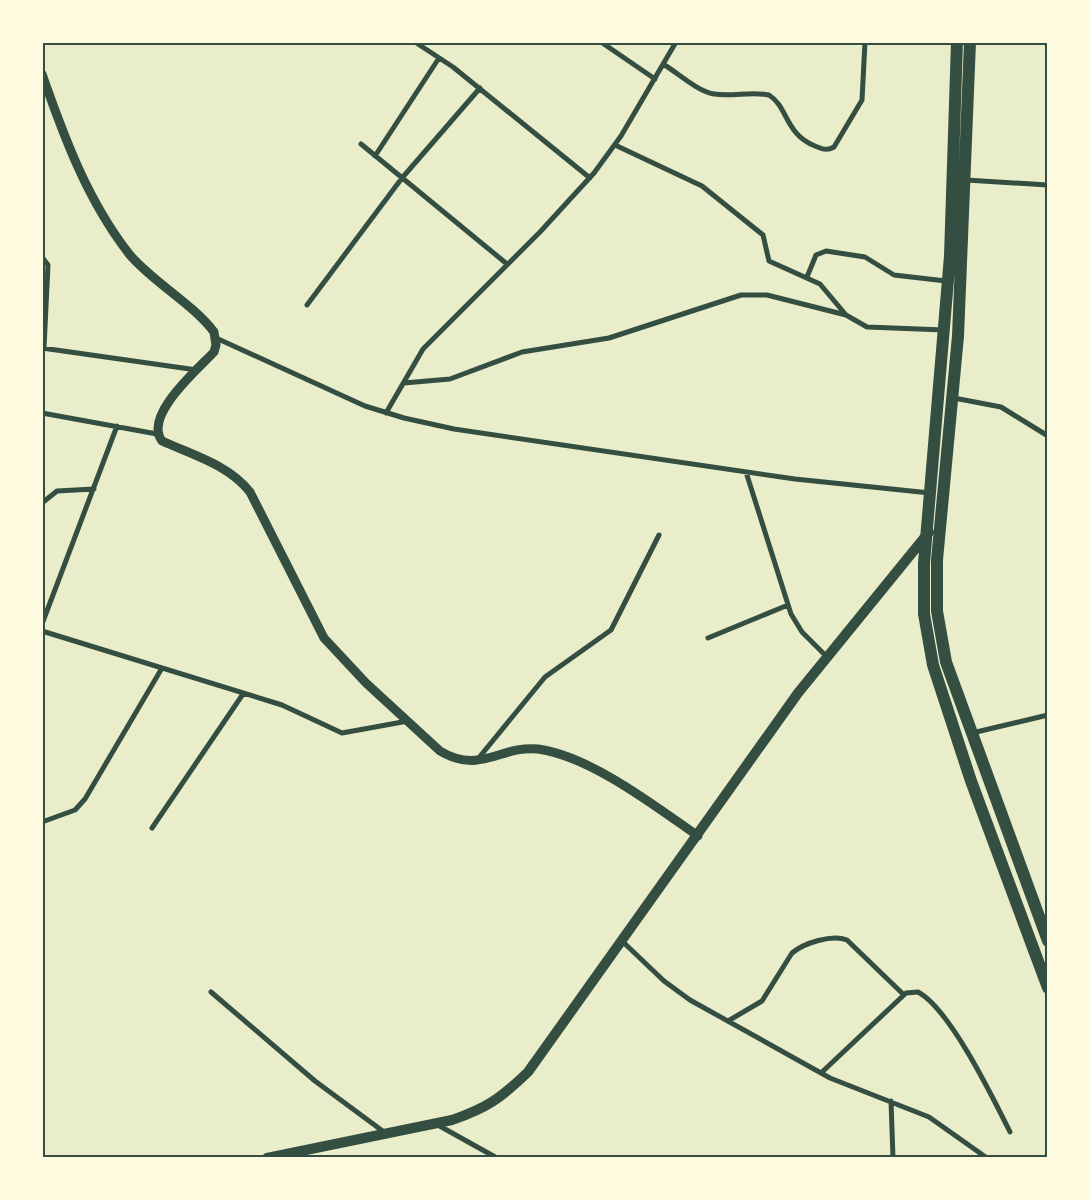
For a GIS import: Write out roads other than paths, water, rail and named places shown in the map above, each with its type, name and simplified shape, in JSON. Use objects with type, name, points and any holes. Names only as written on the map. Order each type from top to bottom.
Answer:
[{"type":"highway","points":[[957,42],[948,281],[926,535],[924,614],[933,665],[971,781],[1048,988]]},
{"type":"highway","points":[[970,42],[954,398],[940,521],[936,584],[940,634],[946,662],[1048,941]]},
{"type":"main road","points":[[267,1158],[436,1124],[480,1111],[504,1095],[528,1072],[698,836],[798,693],[926,535],[940,521]]},
{"type":"street","points":[[415,42],[480,88],[590,178]]},
{"type":"street","points":[[601,42],[655,79]]},
{"type":"street","points":[[386,413],[423,349],[590,178],[615,145],[676,42]]},
{"type":"street","points":[[663,64],[707,92],[725,95],[758,93],[769,95],[801,139],[824,149],[830,149],[834,147],[862,100],[865,42]]},
{"type":"street","points":[[376,156],[439,58]]},
{"type":"street","points":[[42,74],[64,137],[94,200],[131,255],[209,324],[216,338],[214,352],[165,407],[158,420],[157,434],[162,441],[230,472],[242,481],[250,492],[324,638],[366,683],[445,754],[460,760],[477,760],[526,749],[540,750],[567,757],[587,765],[645,800],[698,836]]},
{"type":"street","points":[[307,305],[402,178],[480,88]]},
{"type":"street","points":[[361,144],[507,264]]},
{"type":"street","points":[[615,145],[702,186],[763,234],[769,261],[820,284],[846,315]]},
{"type":"street","points":[[965,180],[1048,185]]},
{"type":"street","points":[[807,277],[816,255],[826,251],[865,257],[894,275],[948,281]]},
{"type":"street","points":[[42,258],[48,265],[43,348],[197,370]]},
{"type":"street","points":[[404,383],[450,379],[522,352],[609,338],[741,296],[767,295],[846,315],[867,327],[944,330]]},
{"type":"street","points":[[216,338],[365,406],[386,413],[454,429],[746,472],[930,493]]},
{"type":"street","points":[[954,398],[1001,408],[1048,436]]},
{"type":"street","points":[[42,413],[157,434]]},
{"type":"street","points":[[42,624],[117,426]]},
{"type":"street","points":[[746,472],[788,605],[802,632],[827,657]]},
{"type":"street","points":[[42,502],[57,491],[94,488]]},
{"type":"street","points":[[477,760],[545,677],[611,630],[659,535]]},
{"type":"street","points":[[708,638],[788,605]]},
{"type":"street","points":[[42,631],[288,708],[342,733],[409,721]]},
{"type":"street","points":[[42,822],[74,810],[85,800],[162,668]]},
{"type":"street","points":[[152,828],[243,694]]},
{"type":"street","points":[[972,733],[1048,715]]},
{"type":"street","points":[[728,1021],[762,1000],[792,953],[798,948],[837,938],[847,940],[904,995]]},
{"type":"street","points":[[622,941],[664,981],[690,1000],[821,1073],[939,1122],[987,1158]]},
{"type":"street","points":[[211,992],[315,1081],[387,1134]]},
{"type":"street","points":[[821,1073],[904,995],[910,992],[918,992],[933,1004],[965,1046],[1010,1132]]},
{"type":"street","points":[[891,1102],[893,1158]]},
{"type":"street","points":[[436,1124],[496,1158]]}]
